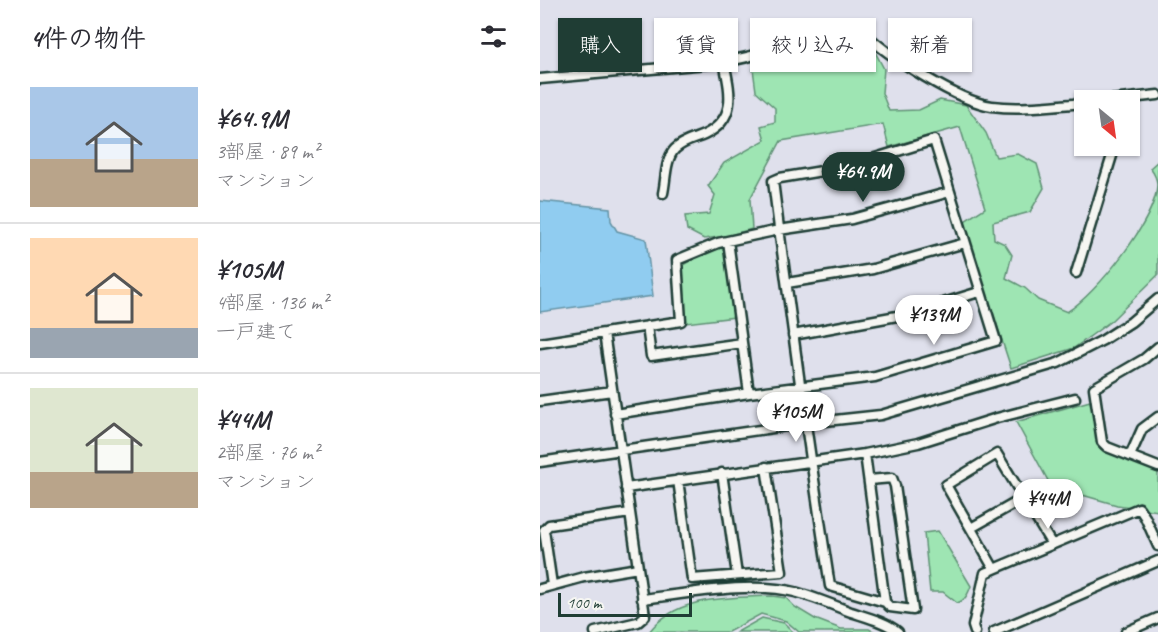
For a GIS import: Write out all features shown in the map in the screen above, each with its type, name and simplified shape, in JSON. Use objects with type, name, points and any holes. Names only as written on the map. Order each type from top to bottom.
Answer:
[{"type":"street","points":[[738,60],[770,50],[815,28],[851,27],[864,33],[935,83],[972,102],[1015,107],[1074,104]]},
{"type":"street","points":[[540,79],[654,68]]},
{"type":"street","points":[[663,193],[669,159],[674,149],[684,142],[716,129],[730,104],[725,72]]},
{"type":"street","points":[[1140,98],[1158,94]]},
{"type":"street","points":[[615,414],[749,393],[801,386],[875,376],[996,341],[979,292],[934,140],[846,166],[773,181],[793,335],[801,386],[807,423],[830,586],[885,602],[890,607],[913,610],[895,486],[892,478],[869,480]]},
{"type":"street","points":[[1076,273],[1112,156]]},
{"type":"street","points":[[540,343],[681,321],[677,260],[718,243],[779,230],[852,219],[950,192]]},
{"type":"street","points":[[728,241],[749,393]]},
{"type":"street","points":[[787,283],[873,268],[965,243]]},
{"type":"street","points":[[793,335],[908,314],[979,292]]},
{"type":"street","points":[[540,462],[807,423],[881,415],[1058,363],[1103,340],[1131,322],[1158,298]]},
{"type":"street","points":[[647,326],[651,356],[742,343]]},
{"type":"street","points":[[595,632],[638,622],[645,616],[604,333]]},
{"type":"street","points":[[1158,347],[1144,359],[1094,388],[1102,442],[1107,447],[1158,467]]},
{"type":"street","points":[[540,401],[612,391]]},
{"type":"street","points":[[626,488],[865,454],[928,440],[997,418],[1076,398]]},
{"type":"street","points":[[1131,456],[1142,429],[1158,417]]},
{"type":"street","points":[[865,454],[885,602]]},
{"type":"street","points":[[993,569],[946,485],[997,454],[1051,543]]},
{"type":"street","points":[[678,480],[692,579],[782,572],[766,467]]},
{"type":"street","points":[[722,473],[737,575]]},
{"type":"street","points":[[971,528],[1024,498]]},
{"type":"street","points":[[975,632],[973,626],[985,573],[993,569],[1139,508],[1158,546]]},
{"type":"street","points":[[552,585],[544,530],[549,525],[630,513]]},
{"type":"street","points":[[994,632],[1158,561]]},
{"type":"street","points":[[540,589],[584,577],[638,568]]},
{"type":"street","points":[[642,599],[718,590],[769,588],[794,592],[832,604],[898,632]]},
{"type":"street","points":[[1126,632],[1158,618]]},
{"type":"green space","points":[[876,54],[884,69],[882,93],[889,111],[919,110],[940,100],[966,105],[986,133],[996,157],[1018,154],[1037,164],[1044,188],[1030,212],[993,222],[994,239],[1005,244],[1012,255],[1006,278],[1025,288],[1038,300],[1067,312],[1108,273],[1136,236],[1154,200],[1157,185],[1150,168],[1158,161],[1158,275],[1111,321],[1074,348],[1011,368],[963,222],[985,208],[960,127],[889,147],[883,124],[781,141],[750,199],[752,229],[704,239],[687,230],[685,216],[709,214],[715,195],[708,186],[724,163],[765,140],[761,126],[775,122],[775,108],[756,91],[753,72],[876,72]]},
{"type":"green space","points":[[721,248],[727,251],[735,317],[686,323],[681,266],[702,254]]},
{"type":"green space","points":[[1090,401],[1100,449],[1158,472],[1158,511],[1117,505],[1051,486],[1016,422]]},
{"type":"green space","points":[[938,531],[971,586],[964,599],[957,603],[943,592],[930,592],[924,533]]},
{"type":"green space","points":[[772,596],[786,598],[795,607],[815,619],[841,629],[869,629],[875,632],[799,632],[786,621],[761,614],[728,632],[649,632],[674,611],[689,605],[722,599]]},
{"type":"green space","points":[[762,618],[784,623],[793,632],[737,632]]},
{"type":"water","points":[[540,201],[610,208],[611,221],[617,231],[646,239],[653,296],[540,312]]}]
